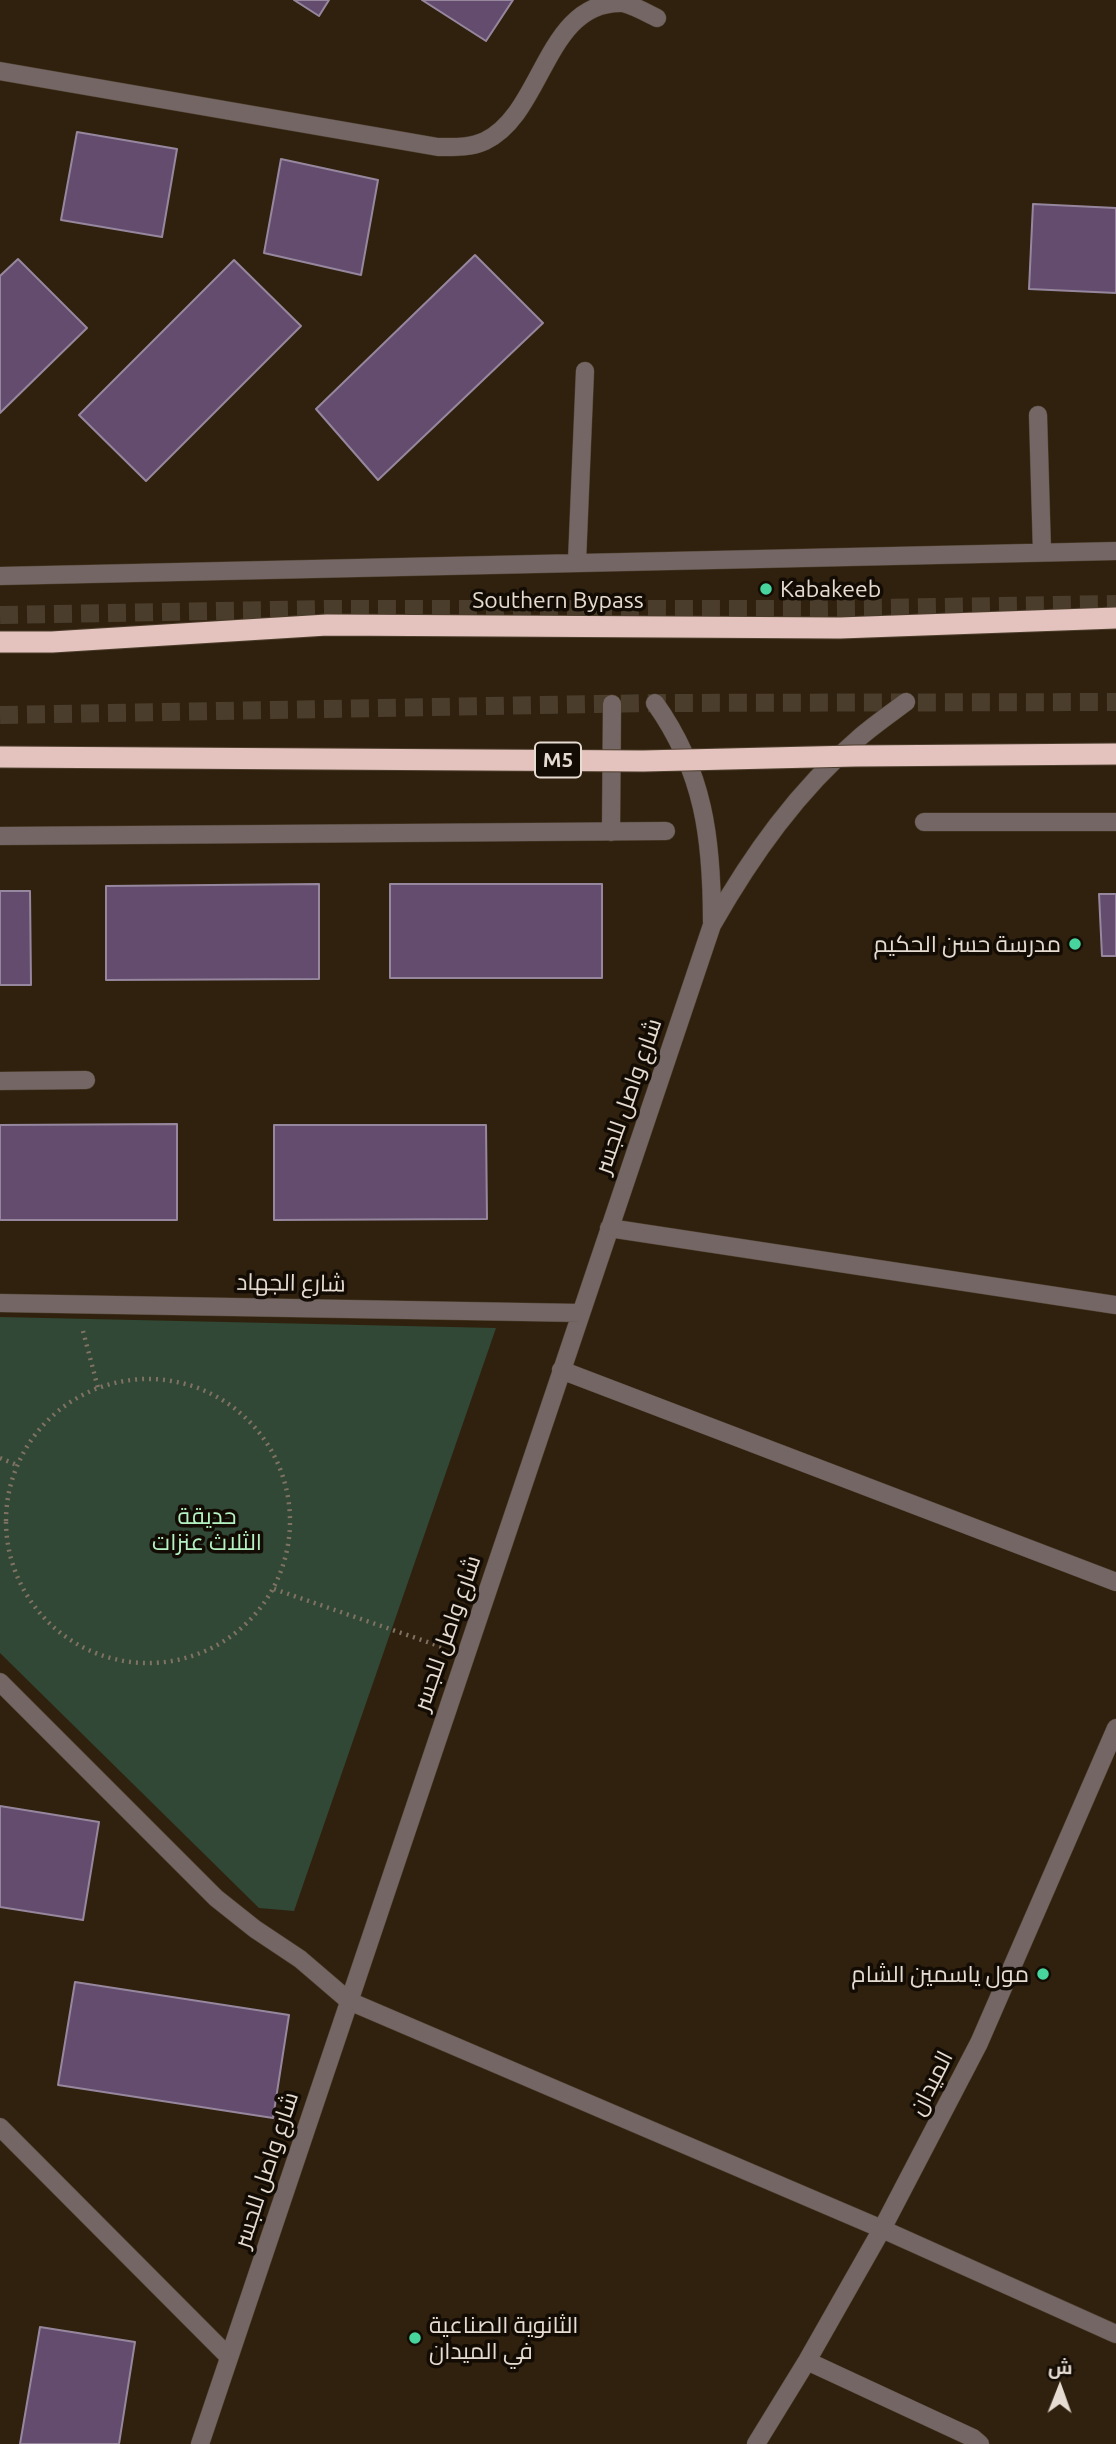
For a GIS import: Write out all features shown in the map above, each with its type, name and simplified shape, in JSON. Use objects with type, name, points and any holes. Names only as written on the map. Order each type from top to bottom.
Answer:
[{"type":"highway","name":"Southern Bypass","points":[[0,640],[51,642],[327,625],[840,628],[1116,618]]},
{"type":"highway","name":"M5","points":[[0,757],[643,761],[1116,754]]},
{"type":"street","points":[[0,71],[438,147],[462,147],[485,141],[505,128],[519,109],[564,25],[576,13],[609,1],[626,4],[657,18]]},
{"type":"street","points":[[577,561],[585,372]]},
{"type":"street","points":[[1038,415],[1042,552]]},
{"type":"street","points":[[0,576],[1116,551]]},
{"type":"street","name":"شارع واصل للجسر","points":[[200,2444],[712,925],[742,873],[784,815],[816,779],[859,738],[906,702]]},
{"type":"street","name":"شارع واصل للجسر","points":[[655,703],[674,730],[694,777],[707,824],[712,874],[712,925]]},
{"type":"street","points":[[611,832],[612,704]]},
{"type":"street","points":[[923,822],[1116,822]]},
{"type":"street","points":[[0,836],[666,831]]},
{"type":"street","points":[[0,1081],[86,1080]]},
{"type":"street","points":[[609,1228],[1116,1305]]},
{"type":"street","name":"شارع الجهاد","points":[[0,1303],[581,1313]]},
{"type":"street","points":[[561,1370],[1116,1582]]},
{"type":"street","points":[[0,1682],[216,1898],[300,1959],[349,2001],[882,2230],[1116,2334]]},
{"type":"street","name":"الميدان","points":[[756,2444],[882,2230],[979,2043],[1116,1728]]},
{"type":"street","points":[[0,2127],[229,2357]]},
{"type":"street","points":[[807,2361],[981,2444]]},
{"type":"path","points":[[76,1304],[98,1388]]},
{"type":"path","points":[[159,1379],[190,1384],[220,1397],[245,1416],[266,1440],[281,1468],[289,1497],[291,1529],[288,1550],[274,1589],[256,1614],[233,1635],[206,1651],[187,1657],[146,1663],[115,1659],[86,1648],[60,1632],[38,1611],[21,1584],[10,1556],[6,1525],[8,1494],[17,1465],[41,1426],[77,1397],[98,1388],[128,1380],[159,1379]]},
{"type":"path","points":[[0,1458],[17,1465]]},
{"type":"path","points":[[274,1589],[466,1655]]},
{"type":"green space","name":"حديقة الثلاث عنزات","points":[[0,1317],[496,1328],[294,1911],[259,1908],[0,1653]]},
{"type":"building","points":[[294,0],[329,0],[319,16]]},
{"type":"building","points":[[422,0],[513,0],[486,41]]},
{"type":"building","points":[[77,132],[177,149],[162,237],[61,220]]},
{"type":"building","points":[[281,159],[378,180],[361,275],[264,253]]},
{"type":"building","points":[[1033,204],[1116,208],[1116,293],[1029,289]]},
{"type":"building","points":[[475,255],[543,323],[378,480],[316,409]]},
{"type":"building","points":[[18,259],[87,328],[0,413],[0,276]]},
{"type":"building","points":[[234,260],[301,326],[146,481],[79,415]]},
{"type":"building","points":[[319,884],[319,979],[106,980],[106,886]]},
{"type":"building","points":[[390,884],[602,884],[602,978],[390,978]]},
{"type":"building","points":[[0,891],[30,891],[31,985],[0,985]]},
{"type":"building","points":[[1099,894],[1116,894],[1116,956],[1102,956]]},
{"type":"building","points":[[177,1124],[177,1220],[0,1220],[0,1125]]},
{"type":"building","points":[[274,1125],[486,1125],[487,1219],[274,1220]]},
{"type":"building","points":[[0,1806],[99,1822],[83,1920],[0,1907]]},
{"type":"building","points":[[75,1982],[289,2015],[273,2118],[58,2085]]},
{"type":"building","points":[[40,2327],[135,2342],[119,2444],[20,2444]]},
{"type":"tunnel","points":[[0,615],[330,609],[820,609],[1116,604]]},
{"type":"tunnel","points":[[0,715],[655,703],[1116,702]]},
{"type":"place","name":"Kabakeeb","points":[[766,589]]},
{"type":"place","name":"مدرسة حسن الحكيم","points":[[1075,944]]},
{"type":"place","name":"مول ياسمين الشام","points":[[1043,1974]]},
{"type":"place","name":"الثانوية الصناعية في الميدان","points":[[415,2338]]}]
